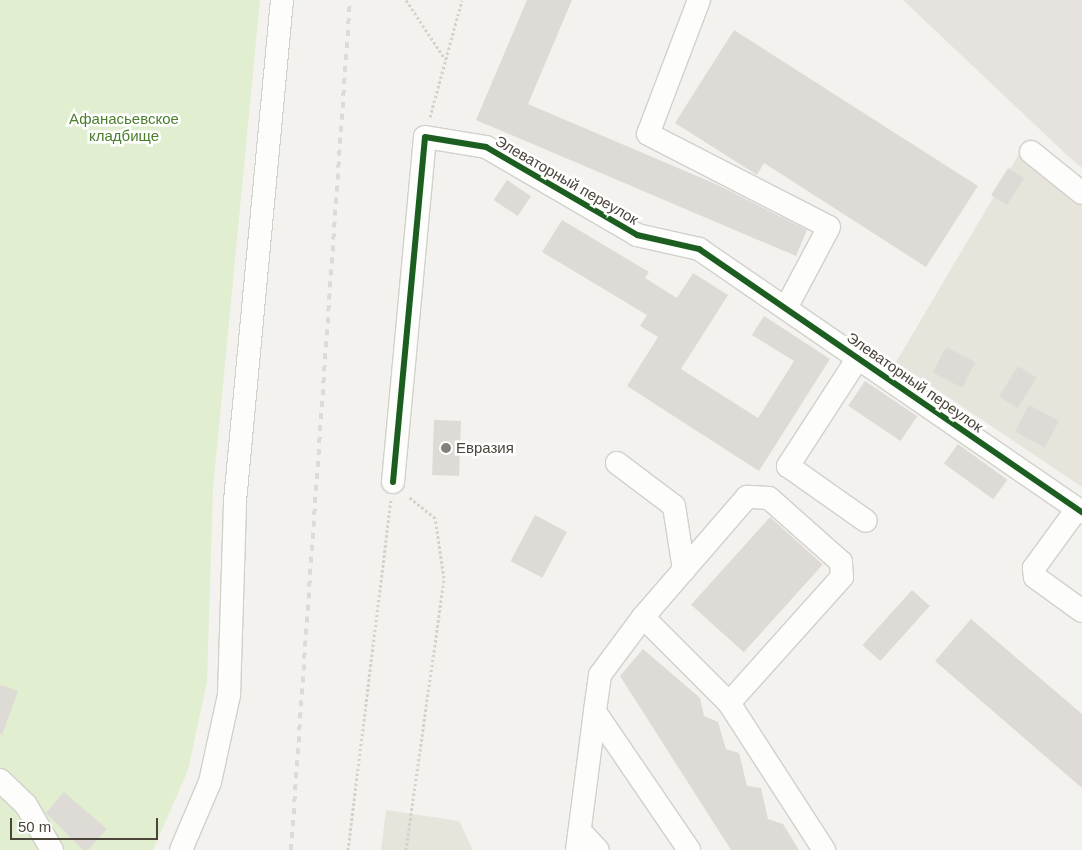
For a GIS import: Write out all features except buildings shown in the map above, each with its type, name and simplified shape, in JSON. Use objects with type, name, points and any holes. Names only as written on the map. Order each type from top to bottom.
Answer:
[{"type":"street","points":[[181,850],[210,782],[229,695],[235,501],[282,0]]},
{"type":"street","points":[[699,0],[648,134],[829,226],[786,308]]},
{"type":"street","points":[[393,482],[425,136]]},
{"type":"street","name":"Элеваторный переулок","points":[[425,136],[486,148],[637,235],[698,249],[1080,511]]},
{"type":"street","points":[[1031,152],[1082,193]]},
{"type":"street","points":[[858,358],[788,466],[866,522]]},
{"type":"street","points":[[617,463],[674,506],[684,570]]},
{"type":"street","points":[[598,850],[579,841],[600,675],[643,617],[747,497],[769,498],[841,562],[842,577],[729,703]]},
{"type":"street","points":[[1080,511],[1034,568],[1035,577],[1082,611]]},
{"type":"street","points":[[643,617],[729,703],[824,850]]},
{"type":"street","points":[[595,712],[689,850]]},
{"type":"street","points":[[0,780],[26,805],[52,850]]},
{"type":"path","points":[[406,0],[446,59]]},
{"type":"path","points":[[425,136],[462,0]]},
{"type":"path","points":[[348,850],[393,482]]},
{"type":"path","points":[[393,482],[435,518],[444,578],[406,850]]},
{"type":"shaded area","points":[[903,0],[1082,0],[1082,168],[1069,157]]},
{"type":"shaded area","points":[[1019,154],[1082,202],[1082,487],[896,362]]},
{"type":"shaded area","points":[[386,810],[459,821],[473,850],[381,850]]},
{"type":"green space","name":"Афанасьевское кладбище","points":[[0,0],[260,0],[213,489],[207,682],[188,770],[153,850],[0,850]]},
{"type":"railway","points":[[291,850],[350,0]]},
{"type":"cycle path","points":[[393,482],[425,137],[486,147],[637,235],[699,249],[1082,512]]},
{"type":"place","name":"Евразия","points":[[446,448]]}]
